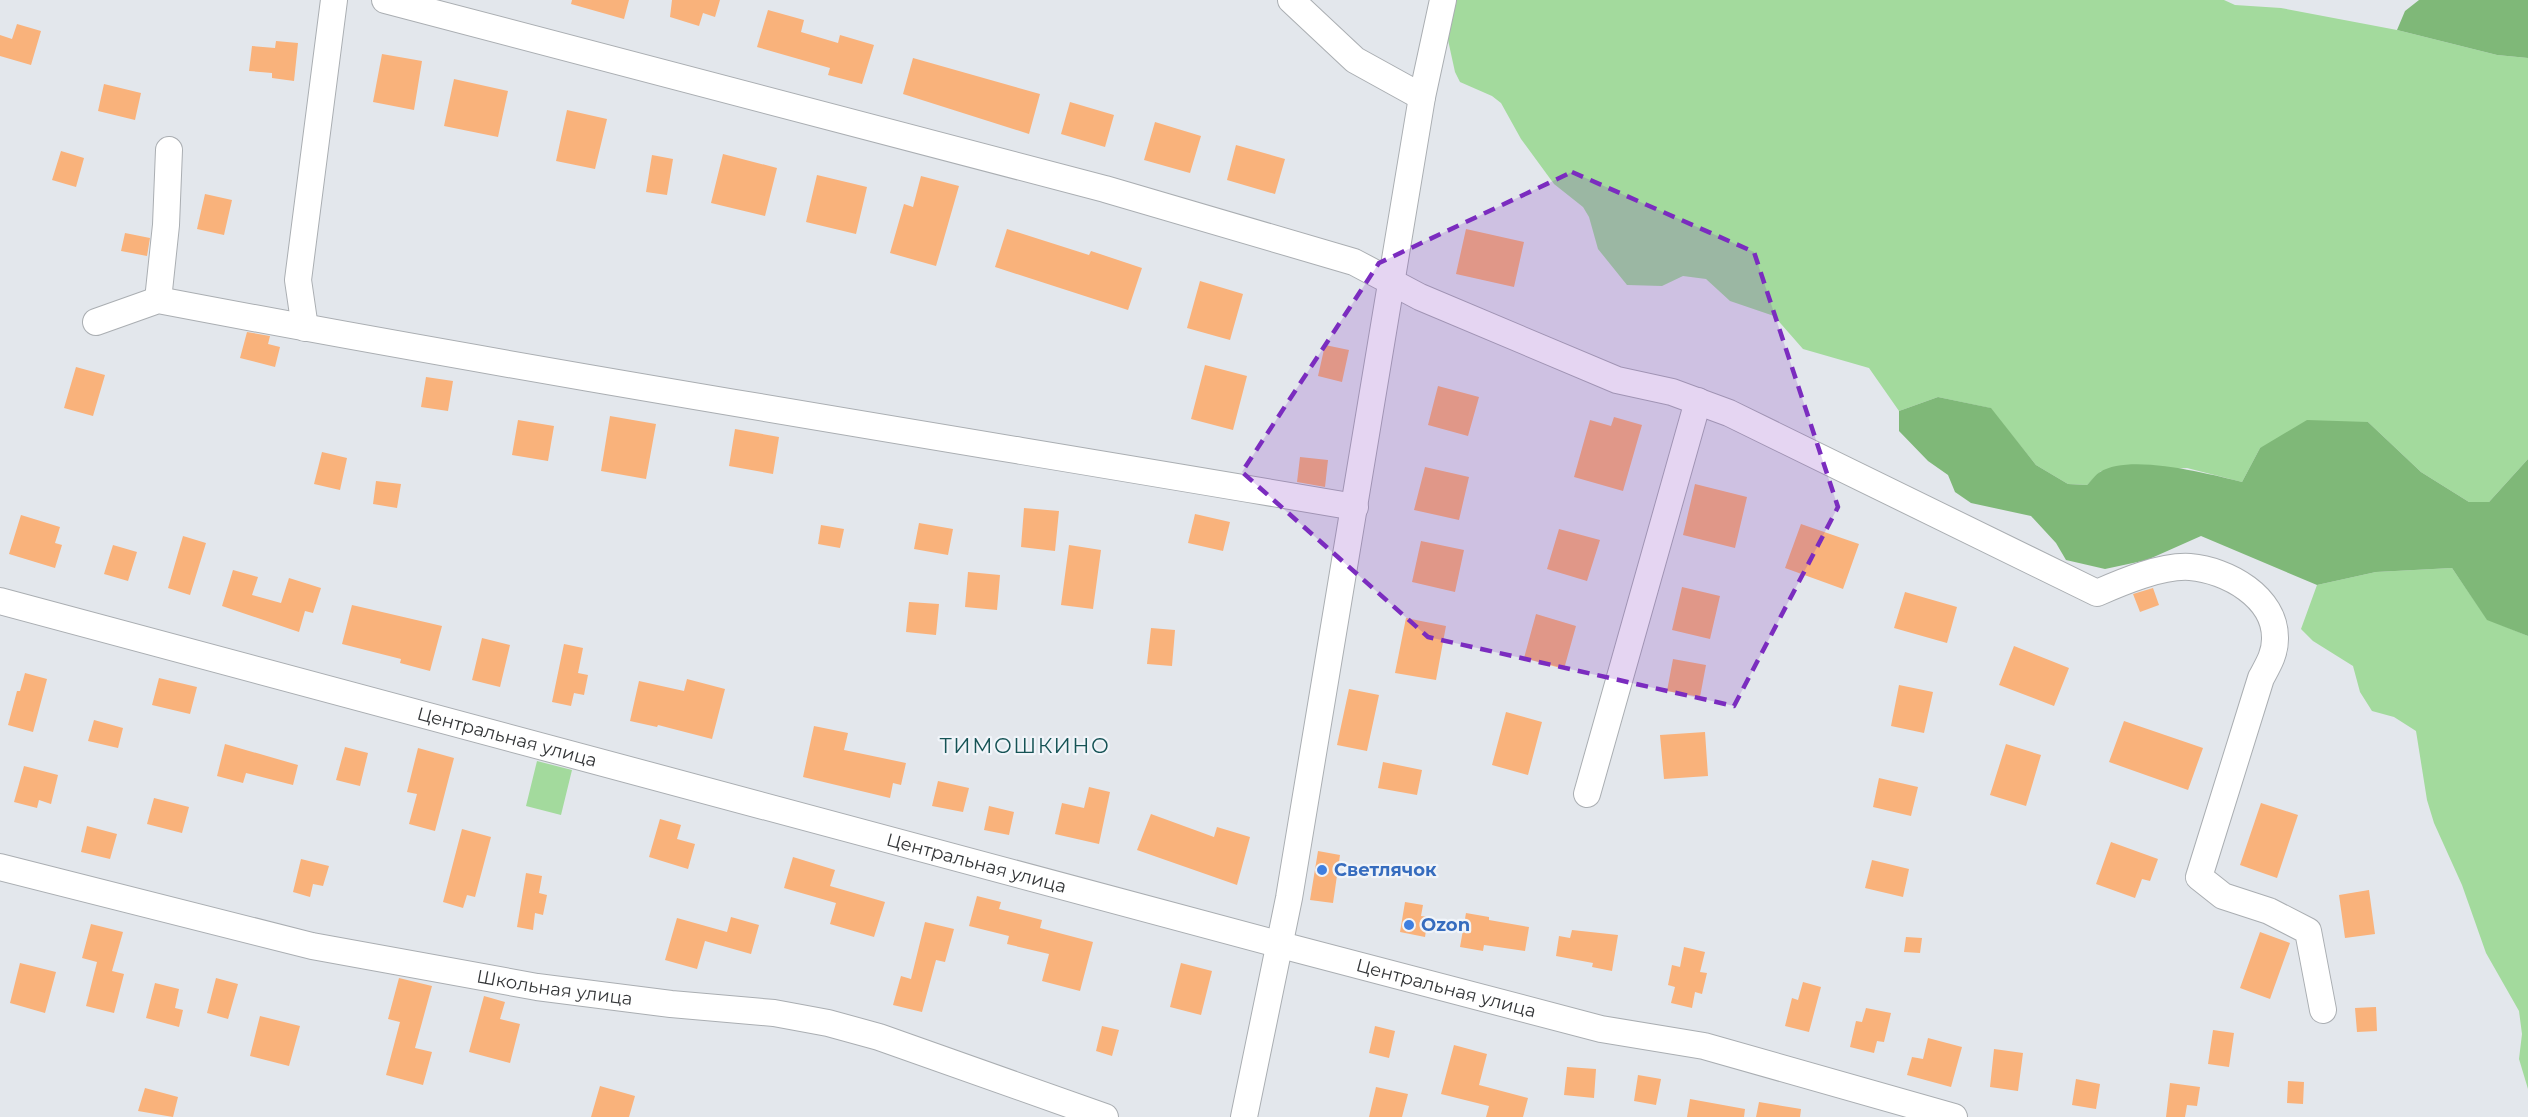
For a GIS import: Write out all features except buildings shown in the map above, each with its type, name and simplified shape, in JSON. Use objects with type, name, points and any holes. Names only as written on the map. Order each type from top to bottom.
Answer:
[{"type":"street","points":[[305,328],[298,280],[334,0]]},
{"type":"street","points":[[385,0],[1105,189],[1354,262],[1420,297],[1617,380],[1698,401],[1729,413],[2097,593],[2136,576],[2189,567],[2243,584],[2258,598],[2271,617],[2275,638],[2272,658],[2261,678],[2199,877],[2223,896],[2269,911],[2308,931],[2323,1010]]},
{"type":"street","points":[[1291,0],[1355,60],[1422,97]]},
{"type":"street","points":[[1244,1117],[1281,945],[1422,97],[1443,0]]},
{"type":"street","points":[[158,300],[166,225],[169,150]]},
{"type":"street","points":[[96,322],[158,300],[581,378],[708,396],[1355,507]]},
{"type":"street","points":[[1587,794],[1698,401]]},
{"type":"street","name":"Центральная улица","points":[[0,601],[1281,945],[1601,1029],[1704,1046],[1954,1117]]},
{"type":"street","name":"Школьная улица","points":[[0,867],[312,946],[537,987],[671,1004],[774,1012],[828,1023],[879,1037],[1105,1117]]},
{"type":"highlighted area","points":[[1572,172],[1754,252],[1838,507],[1734,706],[1428,637],[1242,472],[1379,263]]},
{"type":"green space","points":[[1455,0],[2224,0],[2235,5],[2281,8],[2397,30],[2497,55],[2528,58],[2528,459],[2489,502],[2469,502],[2421,472],[2368,422],[2260,448],[2242,482],[2187,468],[2101,471],[2087,485],[2068,484],[2036,465],[1990,408],[1938,397],[1899,411],[1869,368],[1803,349],[1774,316],[1730,301],[1706,279],[1683,276],[1662,286],[1627,285],[1598,249],[1589,217],[1583,207],[1554,184],[1521,139],[1501,103],[1492,96],[1460,82],[1455,72],[1448,40],[1450,18]]},
{"type":"green space","points":[[2419,0],[2528,0],[2528,58],[2497,55],[2397,30],[2405,11]]},
{"type":"green space","points":[[1938,397],[1991,408],[2036,465],[2068,484],[2087,485],[2100,472],[2130,464],[2170,467],[2242,482],[2260,448],[2307,420],[2368,422],[2421,472],[2469,502],[2489,502],[2528,459],[2528,636],[2487,620],[2452,568],[2376,572],[2317,585],[2201,536],[2147,560],[2105,569],[2066,560],[2056,543],[2031,516],[1971,503],[1955,492],[1948,475],[1928,461],[1899,431],[1899,411]]},
{"type":"green space","points":[[2452,568],[2487,619],[2528,636],[2528,1089],[2519,1059],[2522,1034],[2519,1011],[2486,953],[2462,885],[2434,823],[2427,800],[2416,731],[2394,717],[2372,711],[2360,692],[2353,666],[2313,641],[2301,629],[2317,585],[2376,572]]},
{"type":"green space","points":[[537,761],[572,770],[561,815],[526,806]]},
{"type":"place","name":"Светлячок","points":[[1322,870]]},
{"type":"place","name":"Ozon","points":[[1409,925]]},
{"type":"district","name":"ТИМОШКИНО","points":[[1025,745]]}]
